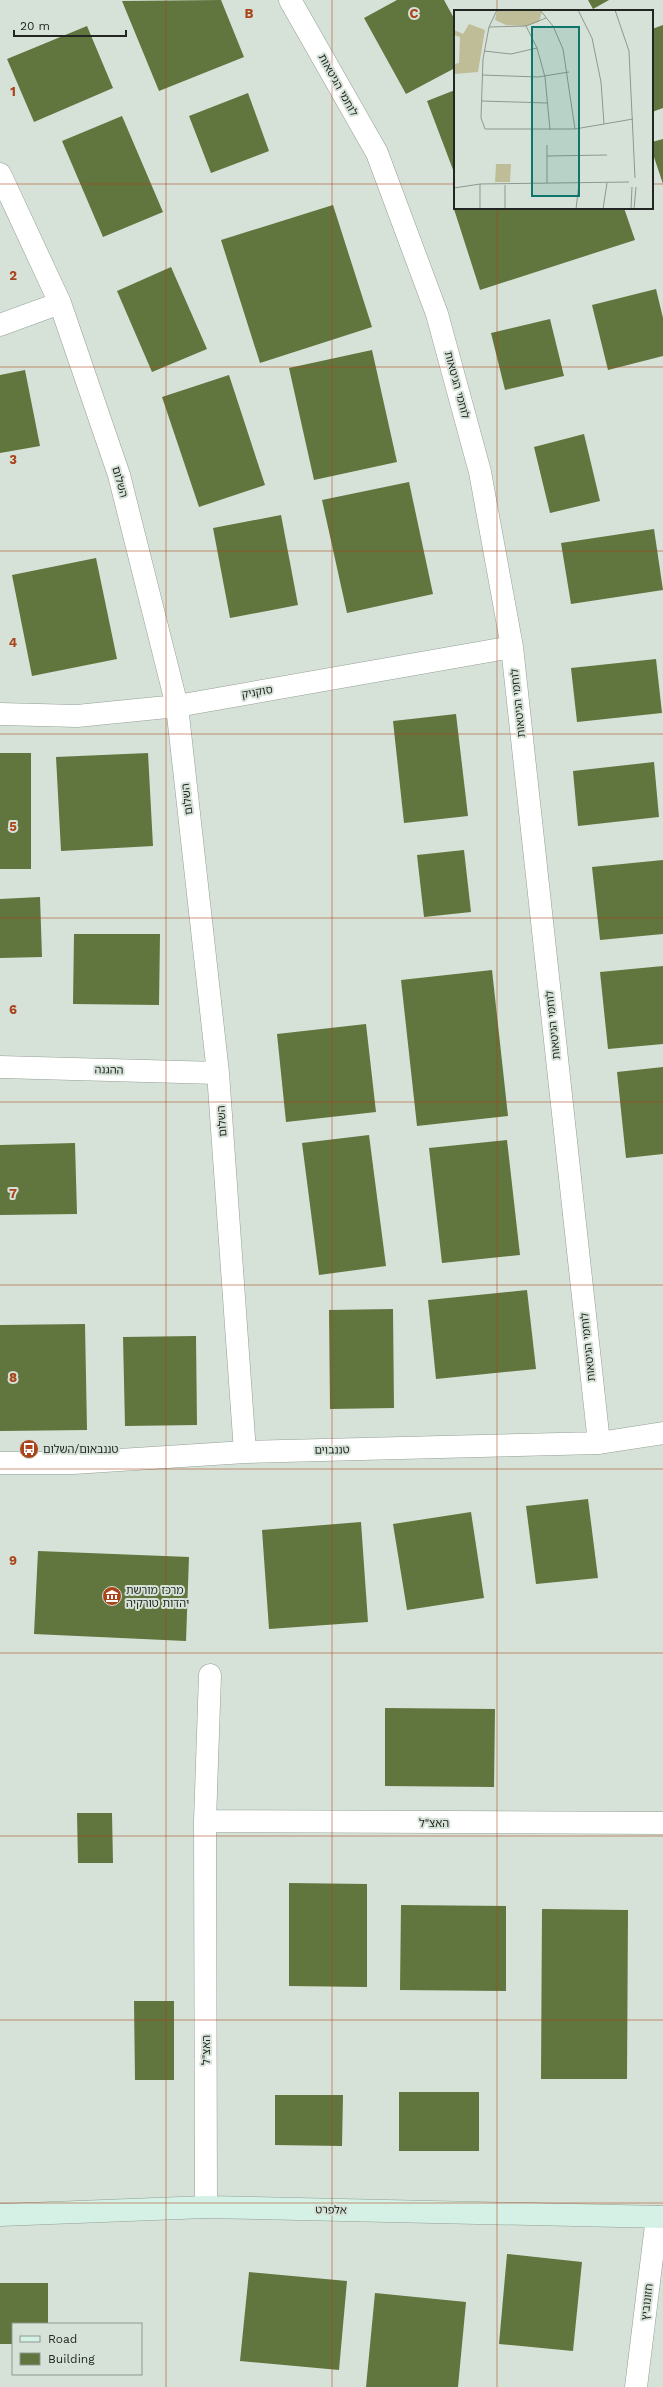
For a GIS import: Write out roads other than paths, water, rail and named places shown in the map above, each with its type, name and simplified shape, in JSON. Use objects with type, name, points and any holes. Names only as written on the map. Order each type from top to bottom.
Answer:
[{"type":"street","name":"לוחמי הגיטאות","points":[[290,0],[377,153],[437,314],[480,472],[512,647],[599,1443]]},
{"type":"street","name":"השלום","points":[[0,174],[60,303],[119,475],[176,706],[218,1073],[245,1452]]},
{"type":"street","points":[[0,325],[60,303]]},
{"type":"street","name":"סוקניק","points":[[0,714],[77,716],[176,706],[512,647]]},
{"type":"street","name":"ההגנה","points":[[0,1067],[218,1073]]},
{"type":"street","name":"טננבוים","points":[[0,1463],[73,1462],[245,1452],[599,1443],[663,1433]]},
{"type":"street","name":"האצ\"ל","points":[[206,2207],[205,1821],[210,1675]]},
{"type":"street","name":"האצ\"ל","points":[[205,1821],[663,1823]]},
{"type":"street","name":"אלפרט","points":[[0,2215],[206,2207],[660,2217]]},
{"type":"street","name":"חזונוביץ","points":[[636,2387],[660,2217]]},
{"type":"place","name":"טננבאום/השלום","points":[[29,1449]]},
{"type":"place","name":"מרכז מורשת יהדות טורקיה","points":[[112,1596]]}]
